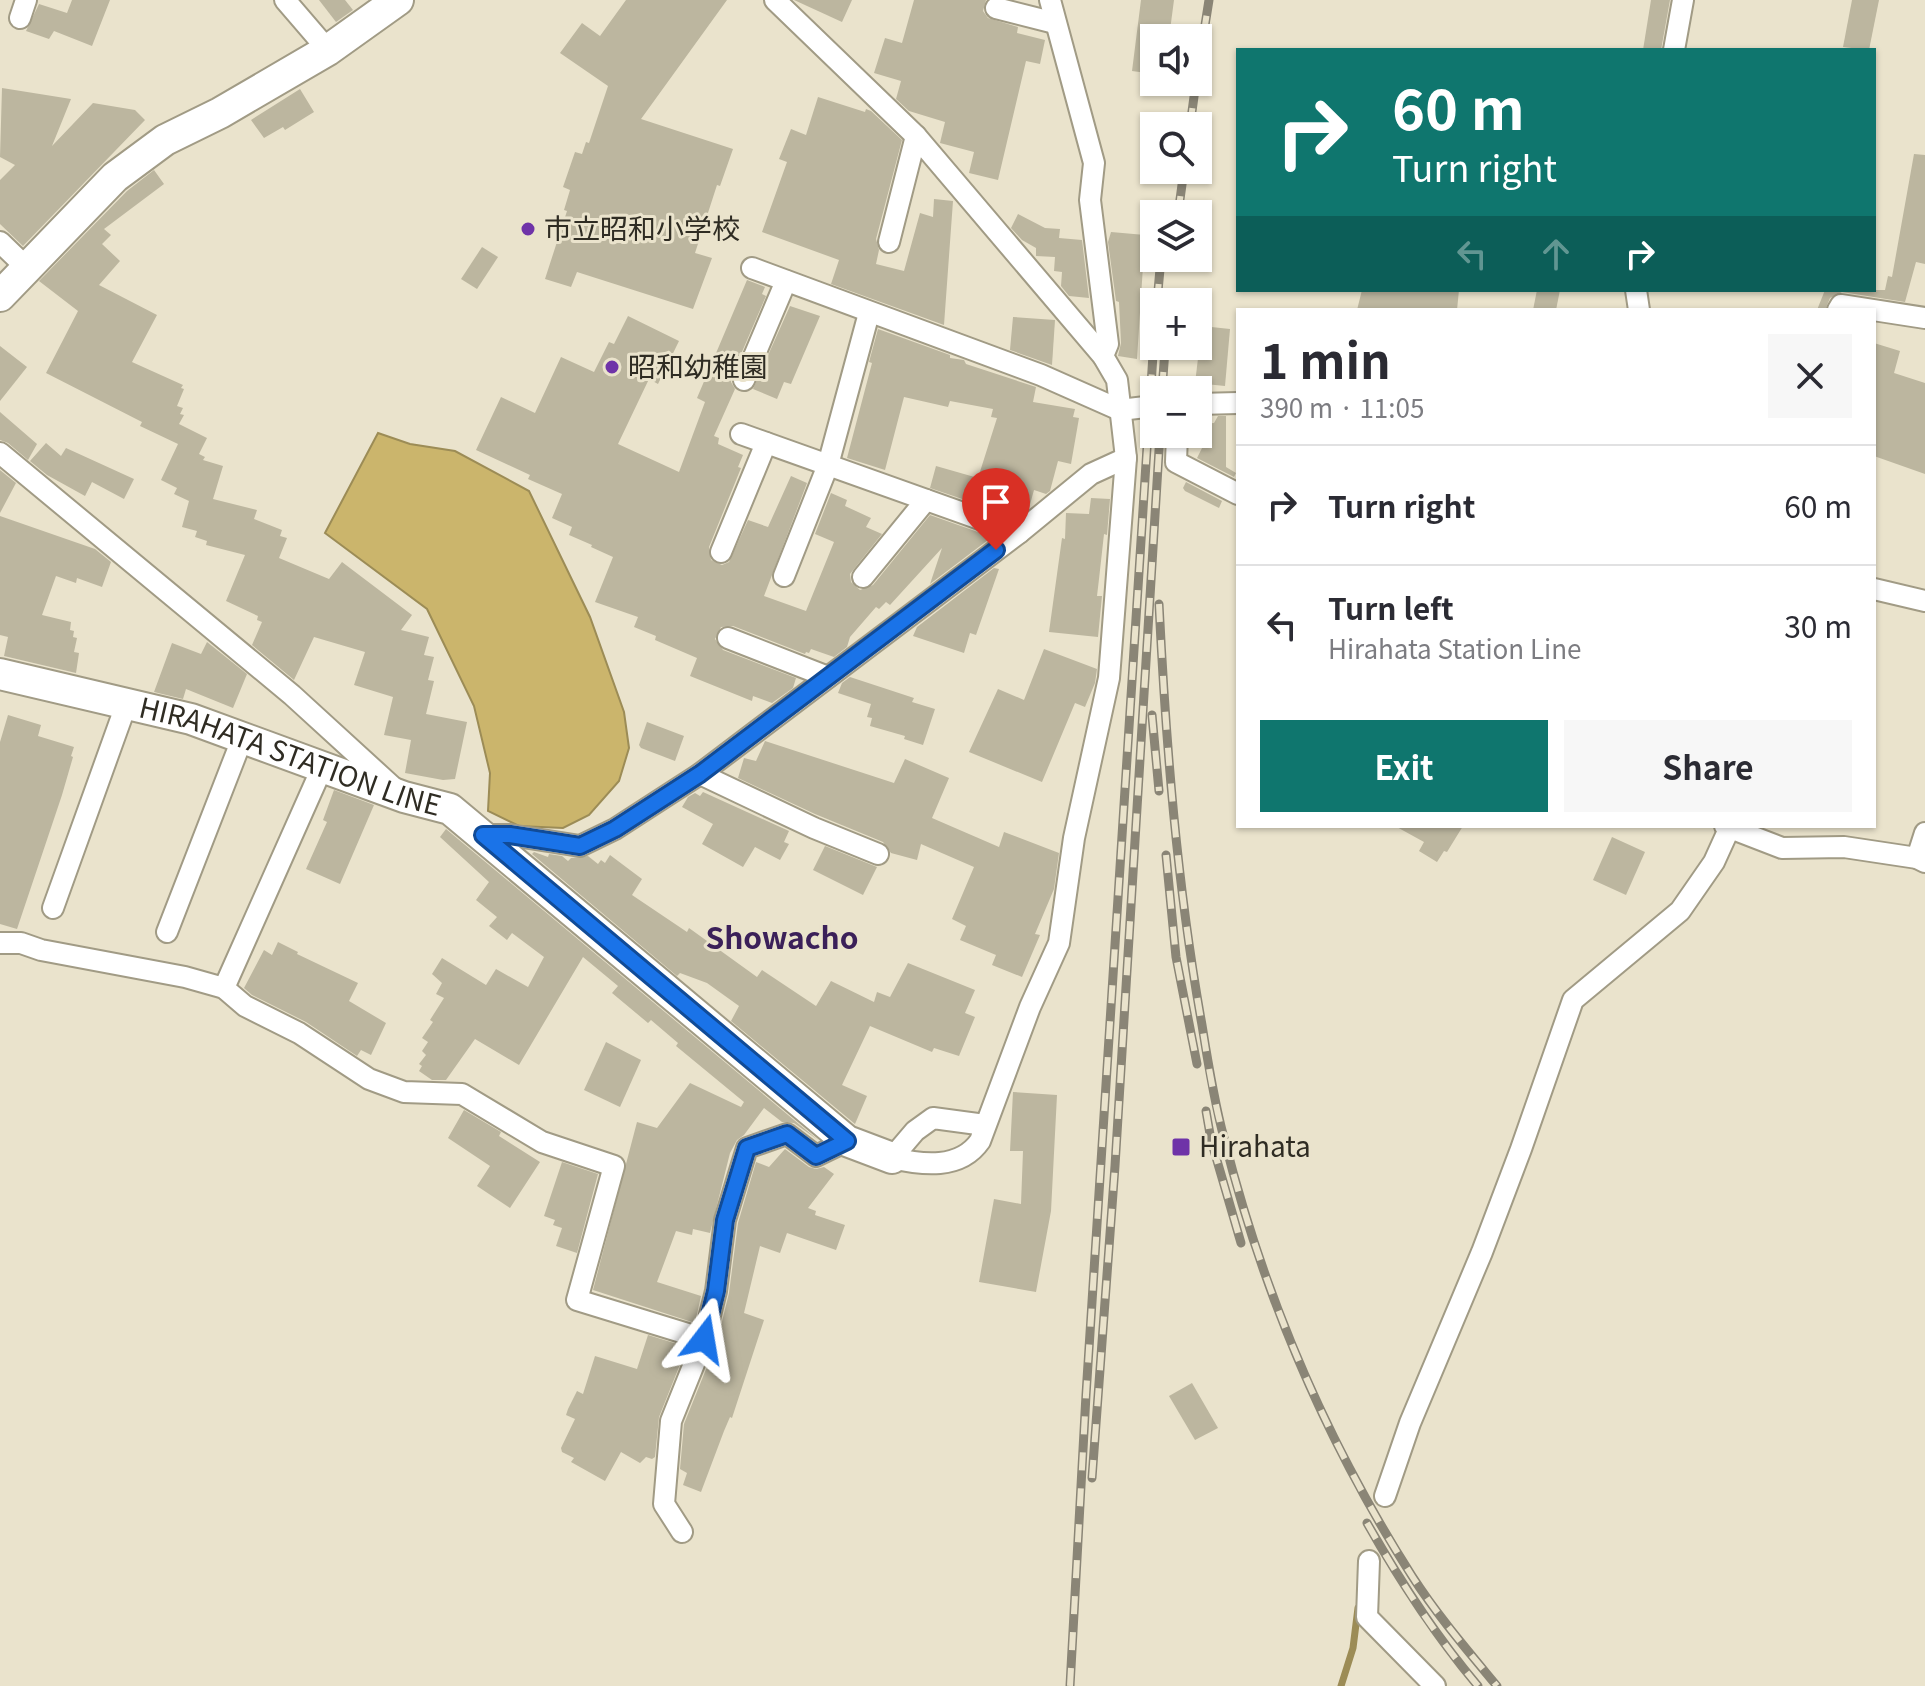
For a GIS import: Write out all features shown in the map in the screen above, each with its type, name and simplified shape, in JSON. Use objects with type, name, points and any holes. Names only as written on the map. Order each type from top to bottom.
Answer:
[{"type":"main road","points":[[0,296],[115,177],[165,140],[192,124],[220,113],[328,50],[398,0]]},
{"type":"main road","name":"HIRAHATA STATION LINE","points":[[0,674],[191,719],[404,797],[450,809],[847,1141],[892,1158]]},
{"type":"street","points":[[285,0],[328,50]]},
{"type":"street","points":[[775,0],[916,136],[1103,356],[1117,380],[1126,458],[1109,678],[1074,838],[1059,943],[1030,1007],[980,1141],[970,1154],[950,1162],[919,1165],[892,1158],[915,1131],[933,1118],[985,1125]]},
{"type":"street","points":[[1050,0],[1094,163],[1090,200],[1108,344],[1103,356]]},
{"type":"street","points":[[1674,48],[1683,0]]},
{"type":"street","points":[[996,8],[1055,23]]},
{"type":"street","points":[[889,242],[916,136]]},
{"type":"street","points":[[0,242],[27,268]]},
{"type":"street","points":[[752,268],[1041,375],[1120,410],[1140,408]]},
{"type":"street","points":[[744,380],[786,281]]},
{"type":"street","points":[[1839,308],[1841,305],[1860,308]]},
{"type":"street","points":[[1876,310],[1925,318]]},
{"type":"street","points":[[784,576],[828,465],[869,313]]},
{"type":"street","points":[[1212,404],[1236,403]]},
{"type":"street","points":[[741,434],[1019,533]]},
{"type":"street","points":[[721,552],[766,443]]},
{"type":"street","points":[[1176,448],[1176,462],[1236,493]]},
{"type":"street","points":[[0,453],[292,695],[404,797]]},
{"type":"street","points":[[483,835],[510,835],[580,846],[615,829],[700,774],[1019,533],[1091,474],[1126,458]]},
{"type":"street","points":[[863,577],[926,500]]},
{"type":"street","points":[[1876,589],[1925,601]]},
{"type":"street","points":[[728,638],[828,677]]},
{"type":"street","points":[[53,908],[126,705]]},
{"type":"street","points":[[167,932],[242,739]]},
{"type":"street","points":[[224,988],[322,768]]},
{"type":"street","points":[[700,774],[814,828],[878,854]]},
{"type":"street","points":[[1385,1496],[1410,1423],[1521,1149],[1573,1000],[1680,911],[1714,862],[1727,828],[1782,848],[1844,847],[1921,860],[1925,833]]},
{"type":"street","points":[[0,943],[21,943],[41,950],[185,977],[224,988],[245,1006],[299,1033],[369,1079],[404,1092],[462,1094],[542,1142],[614,1166],[577,1300],[704,1339]]},
{"type":"street","points":[[682,1532],[664,1504],[671,1421],[704,1339],[716,1291],[725,1220],[747,1148],[787,1134],[816,1156],[847,1141]]},
{"type":"street","points":[[1369,1561],[1367,1617],[1435,1686]]},
{"type":"shaded area","points":[[378,433],[410,444],[455,451],[529,491],[590,617],[624,712],[629,748],[619,781],[589,815],[563,828],[519,826],[488,811],[490,773],[474,706],[427,609],[325,533]]},
{"type":"building","points":[[72,0],[110,0],[92,46],[54,31],[49,39],[26,31],[39,4],[67,13]]},
{"type":"building","points":[[319,0],[345,0],[353,10],[336,22]]},
{"type":"building","points":[[626,0],[727,0],[641,119],[733,149],[720,186],[717,185],[695,253],[712,258],[693,309],[577,272],[571,287],[545,279],[567,211],[564,210],[570,190],[563,187],[575,152],[582,154],[586,142],[589,143],[608,86],[560,53],[582,23],[600,36]]},
{"type":"building","points":[[794,0],[852,0],[842,22]]},
{"type":"building","points":[[914,0],[986,0],[983,11],[988,18],[1018,27],[1017,33],[1045,40],[1040,64],[1026,61],[998,180],[969,173],[974,152],[940,143],[945,122],[909,111],[896,99],[901,81],[874,73],[885,38],[902,43]]},
{"type":"building","points":[[1141,0],[1174,0],[1171,24],[1140,24],[1140,72],[1132,71]]},
{"type":"building","points":[[1651,0],[1670,0],[1661,48],[1643,48]]},
{"type":"building","points":[[1852,0],[1879,0],[1869,48],[1843,47]]},
{"type":"building","points":[[2,88],[71,99],[52,146],[93,103],[135,110],[145,120],[23,246],[0,224],[0,180],[15,165],[0,157]]},
{"type":"building","points":[[300,89],[314,112],[285,130],[283,127],[264,138],[251,120]]},
{"type":"building","points":[[818,97],[865,112],[866,109],[871,111],[902,140],[876,239],[879,250],[876,264],[904,271],[920,213],[933,217],[934,199],[953,201],[944,325],[831,284],[839,260],[762,232],[787,162],[779,159],[791,129],[806,135]]},
{"type":"building","points":[[1914,154],[1925,155],[1925,264],[1916,262],[1905,302],[1842,292],[1885,290],[1888,276],[1892,277]]},
{"type":"building","points":[[154,170],[164,184],[104,229],[111,235],[102,244],[120,261],[99,285],[157,315],[132,362],[183,385],[177,406],[183,408],[180,414],[184,415],[179,424],[207,438],[199,454],[205,457],[203,460],[223,466],[213,499],[257,510],[254,519],[282,530],[280,536],[287,538],[279,558],[329,579],[342,562],[412,615],[401,630],[429,637],[424,655],[434,657],[428,680],[434,681],[426,714],[467,722],[455,779],[443,780],[405,773],[411,740],[384,735],[393,697],[354,685],[365,652],[314,637],[294,680],[252,645],[262,622],[257,620],[258,616],[226,601],[245,555],[206,545],[207,541],[195,537],[197,531],[182,527],[189,501],[174,494],[177,488],[161,480],[178,444],[46,373],[78,311],[39,281],[127,191]]},
{"type":"building","points":[[1018,214],[1045,228],[1060,229],[1059,238],[1082,240],[1089,298],[1069,296],[1061,286],[1062,272],[1054,271],[1055,257],[1036,256],[1036,248],[1022,240],[1011,228]]},
{"type":"building","points":[[1111,232],[1140,235],[1140,272],[1143,272],[1137,359],[1118,356],[1121,343],[1119,302],[1116,301],[1108,242]]},
{"type":"building","points":[[482,247],[498,257],[477,289],[461,279]]},
{"type":"building","points":[[747,280],[765,287],[762,294],[766,296],[732,375],[731,382],[735,389],[714,436],[719,438],[718,444],[743,455],[738,467],[741,468],[709,547],[711,560],[722,565],[729,562],[748,520],[768,527],[791,476],[807,483],[764,596],[806,611],[834,542],[815,534],[831,493],[847,500],[845,506],[871,518],[866,527],[882,534],[850,574],[851,582],[860,590],[873,585],[930,515],[992,537],[930,584],[942,548],[890,605],[886,602],[879,609],[876,607],[850,637],[847,647],[834,657],[811,649],[805,654],[733,626],[721,627],[715,639],[723,650],[796,678],[793,688],[772,703],[753,696],[752,701],[690,676],[697,658],[634,627],[638,617],[595,602],[613,557],[569,535],[572,527],[552,518],[562,494],[476,450],[501,397],[535,413],[561,357],[594,372],[609,342],[614,344],[628,316],[679,341],[658,384],[649,379],[618,444],[679,472],[705,402],[697,398]]},
{"type":"building","points":[[1362,292],[1459,292],[1457,308],[1358,308]]},
{"type":"building","points":[[1537,292],[1560,292],[1556,308],[1533,308]]},
{"type":"building","points":[[1824,292],[1842,292],[1830,298],[1826,308],[1818,308]]},
{"type":"building","points":[[790,306],[820,316],[791,384],[784,382],[777,399],[753,389]]},
{"type":"building","points":[[1013,317],[1055,320],[1052,365],[1010,350]]},
{"type":"building","points":[[1212,327],[1230,329],[1225,386],[1212,385],[1212,376],[1196,376],[1198,360],[1212,360]]},
{"type":"building","points":[[878,329],[950,355],[950,358],[964,360],[966,364],[1036,387],[1033,402],[1075,409],[1073,417],[1079,418],[1071,464],[1058,461],[1050,491],[1046,494],[1034,490],[1029,508],[1020,515],[1011,512],[1009,515],[930,488],[936,466],[978,478],[997,418],[991,417],[993,409],[950,401],[948,407],[904,397],[885,470],[847,458]]},
{"type":"building","points":[[1876,344],[1900,351],[1894,373],[1925,383],[1925,474],[1876,457]]},
{"type":"building","points":[[0,346],[27,367],[0,401]]},
{"type":"building","points":[[0,412],[37,444],[28,460],[0,440]]},
{"type":"building","points":[[1218,416],[1226,416],[1226,467],[1236,473],[1234,477],[1197,458],[1202,448],[1212,448],[1214,423]]},
{"type":"building","points":[[46,443],[61,456],[66,448],[134,479],[124,499],[92,482],[85,496],[47,475],[30,461]]},
{"type":"building","points":[[0,470],[16,483],[0,513]]},
{"type":"building","points":[[1186,482],[1222,501],[1219,508],[1185,491]]},
{"type":"building","points":[[1091,498],[1110,499],[1097,596],[1102,596],[1098,637],[1049,632],[1062,538],[1065,539],[1066,513],[1089,514]]},
{"type":"building","points":[[0,516],[95,549],[111,562],[102,587],[77,578],[76,583],[56,576],[42,615],[71,622],[70,630],[77,638],[74,652],[79,653],[76,673],[4,656],[8,637],[0,635]]},
{"type":"building","points":[[994,568],[999,569],[976,635],[970,633],[964,653],[913,636],[917,627]]},
{"type":"building","points":[[207,642],[247,674],[233,708],[186,689],[183,699],[154,692],[172,643],[201,654]]},
{"type":"building","points":[[1044,649],[1097,669],[1085,707],[1075,703],[1042,782],[969,752],[998,689],[1024,700]]},
{"type":"building","points":[[850,677],[914,698],[912,702],[935,709],[923,745],[870,726],[872,718],[867,717],[871,704],[838,693],[842,683]]},
{"type":"building","points":[[8,715],[41,725],[38,736],[74,747],[62,795],[17,929],[0,924],[0,742]]},
{"type":"building","points":[[647,722],[684,736],[675,761],[641,748],[639,745]]},
{"type":"building","points":[[765,741],[894,783],[905,759],[949,778],[932,818],[999,847],[1004,832],[1059,853],[1054,889],[1035,934],[1040,935],[1022,977],[992,965],[996,955],[960,940],[966,926],[952,919],[974,867],[921,844],[917,860],[891,853],[883,842],[738,778],[744,758],[756,761]]},
{"type":"building","points":[[334,790],[374,805],[340,884],[306,869],[327,822],[323,820]]},
{"type":"building","points":[[703,792],[789,831],[784,842],[789,844],[780,860],[755,847],[743,867],[702,844],[713,824],[682,807],[688,797],[695,793],[700,796]]},
{"type":"building","points":[[1399,828],[1462,828],[1437,862],[1419,851],[1424,842]]},
{"type":"building","points":[[446,829],[818,1140],[794,1123],[782,1122],[764,1108],[737,1140],[730,1153],[710,1233],[693,1229],[692,1235],[676,1231],[657,1282],[701,1296],[695,1323],[593,1290],[637,1122],[657,1128],[690,1083],[741,1107],[744,1102],[676,1046],[678,1043],[651,1020],[648,1023],[612,993],[618,986],[583,957],[519,1065],[475,1039],[446,1080],[432,1080],[419,1071],[422,1066],[419,1064],[426,1055],[422,1051],[428,1042],[422,1038],[444,998],[436,994],[442,983],[432,974],[442,958],[486,985],[496,969],[528,987],[544,957],[512,933],[507,940],[489,926],[497,917],[476,900],[489,882],[440,837]]},
{"type":"building","points":[[1612,837],[1645,852],[1626,895],[1593,880]]},
{"type":"building","points":[[825,846],[877,867],[863,895],[813,870]]},
{"type":"building","points":[[532,854],[548,857],[549,854],[562,856],[568,861],[588,856],[598,864],[601,860],[605,863],[610,855],[642,879],[632,895],[687,932],[689,928],[757,977],[762,970],[816,1006],[831,981],[874,1002],[877,992],[890,997],[908,963],[975,990],[965,1013],[975,1017],[959,1056],[934,1048],[932,1052],[870,1026],[842,1085],[867,1096],[855,1124],[731,1021],[739,1006],[707,983],[680,973],[677,976]]},
{"type":"building","points":[[278,942],[358,983],[349,1001],[386,1023],[371,1055],[361,1050],[357,1056],[306,1022],[244,988],[264,950],[272,955]]},
{"type":"building","points":[[606,1042],[641,1060],[620,1107],[584,1090]]},
{"type":"building","points":[[1013,1092],[1057,1095],[1051,1211],[1036,1292],[979,1282],[994,1199],[1021,1204],[1023,1151],[1010,1151]]},
{"type":"building","points":[[464,1110],[501,1132],[499,1136],[540,1162],[510,1208],[477,1186],[490,1166],[448,1138]]},
{"type":"building","points":[[785,1149],[809,1167],[824,1167],[834,1174],[808,1208],[816,1211],[815,1215],[845,1225],[836,1250],[787,1233],[780,1253],[760,1246],[744,1313],[764,1320],[732,1418],[701,1492],[683,1485],[687,1473],[680,1469],[684,1424],[717,1342],[729,1293],[738,1223],[756,1162],[769,1167]]},
{"type":"building","points":[[562,1162],[598,1174],[577,1253],[556,1246],[562,1228],[553,1225],[555,1220],[544,1216]]},
{"type":"building","points":[[648,1335],[687,1347],[659,1417],[655,1457],[646,1457],[640,1463],[621,1452],[605,1481],[571,1462],[574,1458],[562,1452],[575,1419],[566,1415],[577,1391],[583,1394],[595,1356],[637,1369]]},
{"type":"building","points":[[1192,1383],[1218,1428],[1195,1440],[1169,1396]]},
{"type":"waterway","points":[[1341,1686],[1353,1648],[1358,1608]]},
{"type":"railway","points":[[1205,24],[1209,0]]},
{"type":"railway","points":[[1192,112],[1194,96]]},
{"type":"railway","points":[[1180,200],[1182,184]]},
{"type":"railway","points":[[1158,288],[1160,272]]},
{"type":"railway","points":[[1070,1686],[1153,360]]},
{"type":"railway","points":[[1163,376],[1164,360]]},
{"type":"railway","points":[[1092,1478],[1115,1166],[1159,448]]},
{"type":"railway","points":[[1159,604],[1169,762],[1193,972],[1214,1096],[1240,1196],[1300,1364],[1352,1472],[1422,1590],[1497,1686]]},
{"type":"railway","points":[[1152,715],[1159,791]]},
{"type":"railway","points":[[1166,855],[1176,957],[1197,1064]]},
{"type":"railway","points":[[1206,1111],[1211,1140],[1241,1243]]},
{"type":"railway","points":[[1367,1523],[1419,1607],[1478,1686]]},
{"type":"place","name":"市立昭和小学校","points":[[528,229]]},
{"type":"place","name":"昭和幼稚園","points":[[612,367]]},
{"type":"place","name":"Hirahata","points":[[1181,1147]]},
{"type":"district","name":"Showacho","points":[[782,939]]},
{"type":"route","points":[[704,1339],[716,1291],[725,1220],[747,1148],[787,1134],[816,1156],[847,1141],[483,835],[510,835],[580,846],[615,829],[700,774],[996,550]]}]
